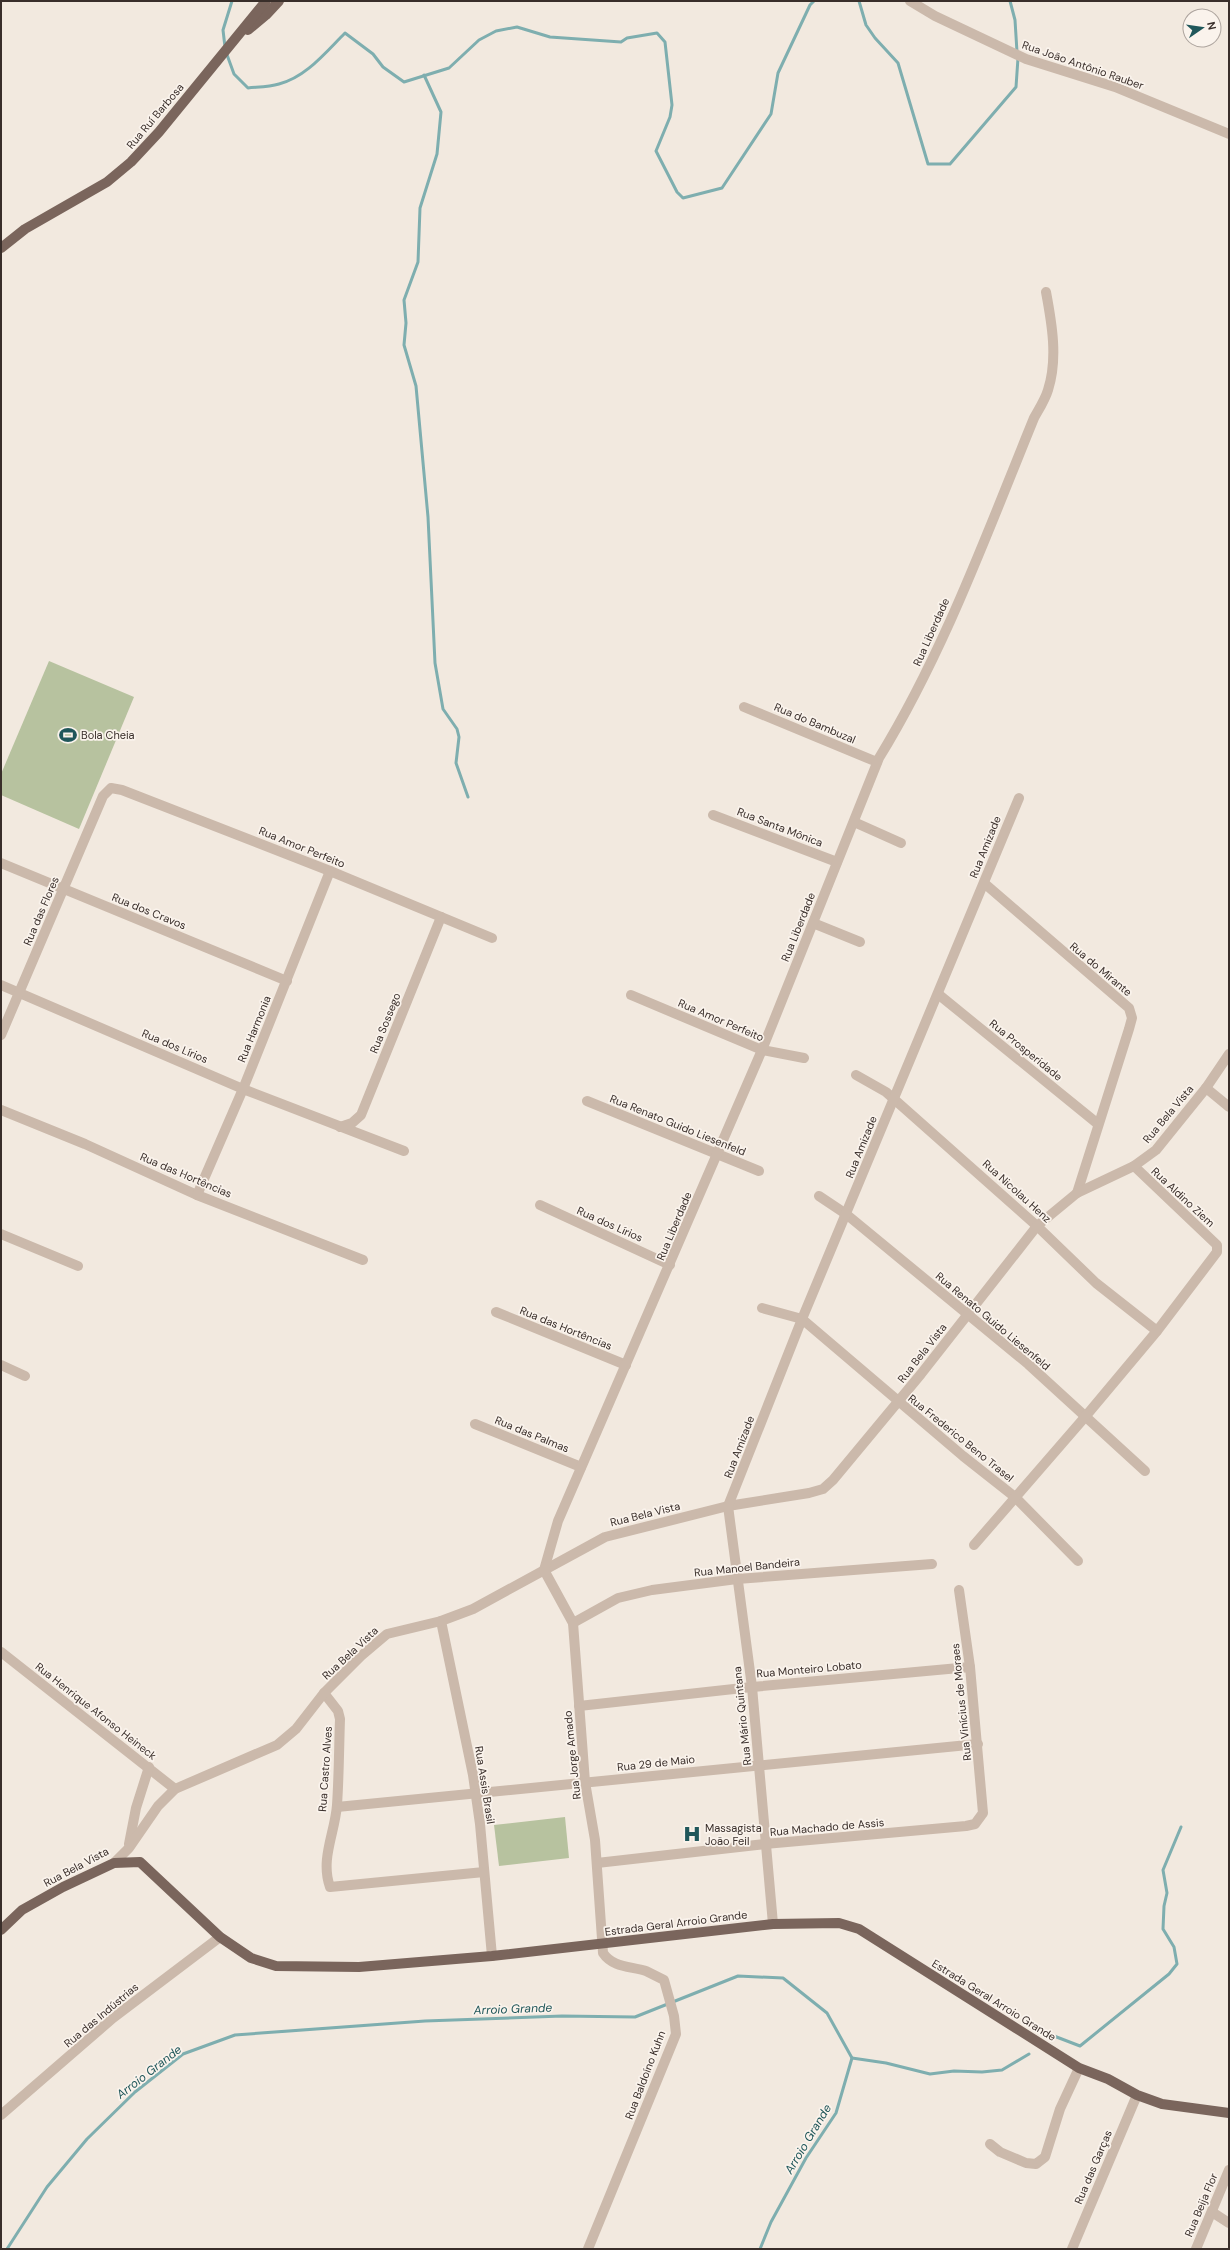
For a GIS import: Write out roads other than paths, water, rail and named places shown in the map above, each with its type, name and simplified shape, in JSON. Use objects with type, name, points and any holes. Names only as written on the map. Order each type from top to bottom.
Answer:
[{"type":"main road","name":"Rua Ruí Barbosa","points":[[1,248],[25,229],[107,182],[131,162],[159,132],[266,1]]},
{"type":"main road","name":"Rua Ruí Barbosa","points":[[234,42],[266,15],[279,1]]},
{"type":"main road","name":"Estrada Geral Arroio Grande","points":[[114,1863],[140,1862],[220,1937],[251,1958],[276,1966],[359,1968],[492,1956],[773,1924],[839,1923],[859,1929],[1079,2068],[1108,2078],[1137,2095],[1162,2104],[1229,2113]]},
{"type":"main road","name":"Rua Bela Vista","points":[[1,1930],[22,1910],[64,1887],[114,1863]]},
{"type":"street","name":"Rua João Antônio Rauber","points":[[910,1],[936,16],[1026,59],[1115,87],[1229,134]]},
{"type":"street","name":"Rua Liberdade","points":[[544,1570],[558,1521],[718,1155],[762,1050],[877,762],[905,715],[943,638],[1034,418],[1048,391],[1054,359],[1052,324],[1046,292]]},
{"type":"street","name":"Rua do Bambuzal","points":[[744,707],[877,762]]},
{"type":"street","name":"Rua Amor Perfeito","points":[[103,796],[111,788],[122,790],[330,871],[492,938]]},
{"type":"street","name":"Rua das Flores","points":[[1,1035],[103,796]]},
{"type":"street","name":"Rua Amizade","points":[[728,1506],[802,1319],[1019,798]]},
{"type":"street","name":"Rua Santa Mônica","points":[[713,815],[837,862]]},
{"type":"street","points":[[854,822],[901,843]]},
{"type":"street","name":"Rua dos Cravos","points":[[1,863],[287,981]]},
{"type":"street","name":"Rua Harmonia","points":[[197,1195],[243,1089],[330,871]]},
{"type":"street","name":"Rua do Mirante","points":[[984,883],[1129,1008],[1132,1018],[1129,1029],[1077,1193]]},
{"type":"street","name":"Rua Sossego","points":[[340,1127],[352,1123],[361,1115],[441,917]]},
{"type":"street","points":[[813,923],[860,942]]},
{"type":"street","name":"Rua dos Lírios","points":[[1,985],[243,1089],[404,1151]]},
{"type":"street","name":"Rua Prosperidade","points":[[938,994],[1098,1124]]},
{"type":"street","name":"Rua Amor Perfeito","points":[[631,995],[762,1050],[804,1058]]},
{"type":"street","name":"Rua Bela Vista","points":[[114,1863],[129,1848],[158,1806],[175,1789],[277,1745],[296,1729],[324,1693],[361,1656],[387,1634],[441,1621],[473,1609],[605,1537],[728,1506],[809,1493],[823,1489],[833,1480],[898,1402],[1037,1226],[1077,1193],[1134,1166],[1156,1150],[1206,1088],[1229,1054]]},
{"type":"street","name":"Rua Nicolau Henz","points":[[856,1075],[886,1092],[1037,1226],[1096,1283],[1157,1331]]},
{"type":"street","points":[[1206,1088],[1229,1107]]},
{"type":"street","name":"Rua Renato Guido Liesenfeld","points":[[587,1101],[759,1171]]},
{"type":"street","name":"Rua das Hortências","points":[[1,1110],[85,1144],[197,1195],[363,1260]]},
{"type":"street","name":"Rua Aldino Ziem","points":[[1134,1166],[1217,1245],[1217,1252],[1213,1260],[1157,1331]]},
{"type":"street","name":"Rua Renato Guido Liesenfeld","points":[[819,1196],[846,1214],[967,1316],[1028,1364],[1145,1471]]},
{"type":"street","name":"Rua dos Lírios","points":[[540,1205],[670,1264]]},
{"type":"street","points":[[1,1234],[78,1266]]},
{"type":"street","name":"Rua Frederico Beno Trasel","points":[[762,1308],[802,1319],[898,1402],[1015,1497],[1078,1561]]},
{"type":"street","name":"Rua das Hortências","points":[[496,1312],[626,1365]]},
{"type":"street","points":[[974,1545],[1157,1331]]},
{"type":"street","points":[[1,1365],[25,1376]]},
{"type":"street","name":"Rua das Palmas","points":[[475,1424],[581,1467]]},
{"type":"street","name":"Rua Mário Quintana","points":[[728,1506],[752,1687],[773,1924]]},
{"type":"street","name":"Rua Manoel Bandeira","points":[[573,1623],[618,1598],[652,1590],[737,1579],[932,1564]]},
{"type":"street","name":"Rua Jorge Amado","points":[[544,1570],[573,1623],[585,1782],[597,1863],[602,1944]]},
{"type":"street","name":"Rua Vinícius de Moraes","points":[[959,1590],[970,1667],[983,1813]]},
{"type":"street","name":"Rua Assis Brasil","points":[[441,1621],[475,1794],[492,1956]]},
{"type":"street","name":"Rua Henrique Afonso Heineck","points":[[1,1652],[149,1767],[175,1789]]},
{"type":"street","name":"Rua Monteiro Lobato","points":[[579,1706],[752,1687],[970,1667]]},
{"type":"street","name":"Rua Castro Alves","points":[[324,1693],[338,1711],[340,1719],[336,1807],[328,1844],[326,1865],[330,1887],[364,1885],[484,1872]]},
{"type":"street","name":"Rua 29 de Maio","points":[[336,1807],[978,1744]]},
{"type":"street","points":[[129,1848],[136,1808],[149,1767]]},
{"type":"street","name":"Rua Machado de Assis","points":[[597,1863],[766,1844],[966,1826],[975,1824],[983,1813]]},
{"type":"street","name":"Rua das Indústrias","points":[[1,2115],[113,2018],[220,1937]]},
{"type":"street","name":"Rua Baldoíno Kuhn","points":[[588,2249],[676,2034],[674,2016],[664,1980],[645,1971],[634,1970],[608,1961],[603,1953],[602,1944]]},
{"type":"street","points":[[990,2144],[1000,2152],[1026,2163],[1036,2164],[1045,2157],[1060,2109],[1079,2068]]},
{"type":"street","name":"Rua das Garças","points":[[1072,2249],[1137,2095]]},
{"type":"street","name":"Rua Beija Flor","points":[[1196,2249],[1229,2170]]},
{"type":"street","points":[[1212,2212],[1229,2222]]},
{"type":"waterway","points":[[225,47],[223,30],[232,1]]},
{"type":"waterway","points":[[226,52],[234,74],[248,88],[271,86],[289,81],[298,76],[315,63],[345,33],[373,54],[383,67],[404,82],[449,68],[479,40],[496,31],[517,27],[550,37],[621,42],[627,38],[657,33],[665,42],[672,105],[670,117],[656,151],[677,192],[683,198],[722,188],[771,114],[778,73],[810,5],[814,1]]},
{"type":"waterway","points":[[859,1],[866,25],[875,38],[898,63],[928,164],[950,164],[1016,87],[1018,58]]},
{"type":"waterway","points":[[1010,1],[1015,20],[1017,52]]},
{"type":"waterway","points":[[424,75],[441,112],[437,154],[420,208],[418,262],[404,300],[406,323],[404,345],[416,386],[428,517],[435,663],[443,709],[457,729],[459,737],[456,763],[468,797]]},
{"type":"waterway","points":[[1054,2036],[1080,2046],[1169,1974],[1177,1964],[1174,1947],[1163,1929],[1164,1906],[1167,1893],[1163,1870],[1181,1827]]},
{"type":"waterway","name":"Arroio Grande","points":[[7,2249],[47,2187],[87,2139],[135,2092],[183,2054],[235,2035],[425,2021],[562,2016],[635,2017],[738,1976],[783,1978],[827,2013],[852,2058],[836,2113],[806,2158],[771,2222],[760,2249]]},
{"type":"waterway","points":[[852,2058],[886,2063],[930,2074],[954,2071],[982,2072],[1002,2070],[1029,2054]]},
{"type":"place","name":"Bola Cheia","points":[[68,735]]},
{"type":"place","name":"Massagista João Feil","points":[[692,1834]]}]
